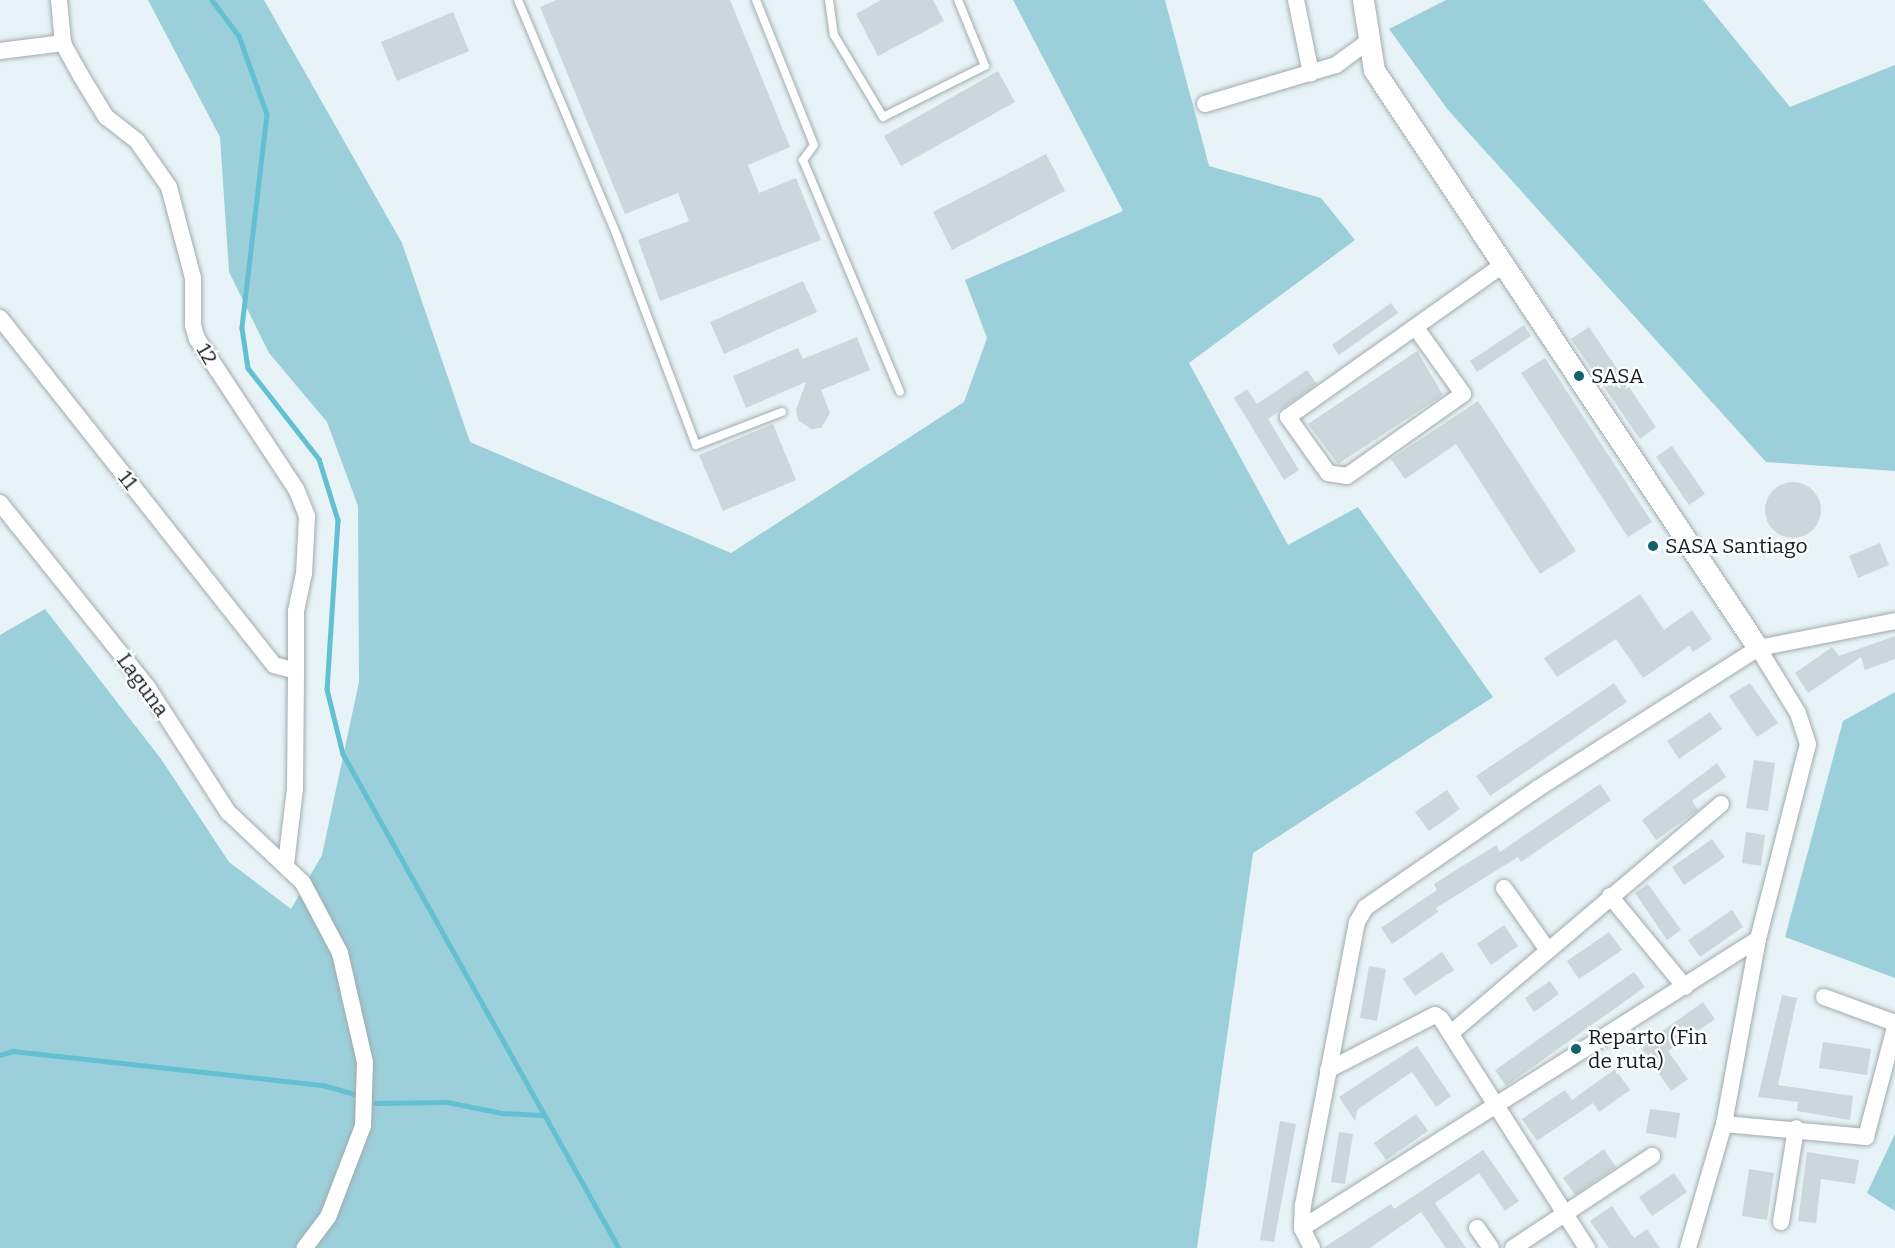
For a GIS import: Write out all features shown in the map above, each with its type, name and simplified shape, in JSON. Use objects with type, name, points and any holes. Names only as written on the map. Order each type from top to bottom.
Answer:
[{"type":"street","name":"12","points":[[59,0],[63,43],[106,117],[137,141],[169,187],[193,278],[193,325],[198,339],[296,489],[307,516],[304,574],[296,611],[295,789],[286,864]]},
{"type":"street","points":[[1296,0],[1311,73]]},
{"type":"street","points":[[1363,0],[1374,70],[1758,648],[1798,713],[1808,744],[1758,939],[1724,1124],[1689,1248]]},
{"type":"street","points":[[1205,104],[1336,65],[1370,40]]},
{"type":"street","points":[[0,51],[63,43]]},
{"type":"street","points":[[1416,328],[1463,394],[1347,476],[1328,473],[1288,417],[1503,265]]},
{"type":"street","name":"11","points":[[0,318],[255,643],[274,665],[296,671]]},
{"type":"street","name":"Laguna","points":[[0,503],[148,688],[222,804],[247,834],[286,864],[303,883],[340,953],[365,1062],[363,1126],[328,1216],[305,1248]]},
{"type":"street","points":[[1312,1248],[1302,1228],[1328,1070],[1357,922],[1366,907],[1537,789],[1758,648],[1895,621]]},
{"type":"street","points":[[1451,1033],[1547,949],[1721,804]]},
{"type":"street","points":[[1504,888],[1547,949]]},
{"type":"street","points":[[1610,896],[1685,987]]},
{"type":"street","points":[[1302,1228],[1498,1108],[1758,939]]},
{"type":"street","points":[[1724,1124],[1796,1128],[1866,1137],[1895,1025],[1824,997]]},
{"type":"street","points":[[1328,1070],[1436,1015],[1451,1033],[1587,1248]]},
{"type":"street","points":[[1781,1221],[1796,1128]]},
{"type":"street","points":[[1513,1248],[1652,1156]]},
{"type":"street","points":[[1477,1228],[1491,1248]]},
{"type":"lane","points":[[518,0],[617,236],[696,445],[782,412]]},
{"type":"lane","points":[[756,0],[814,145],[803,160],[900,392]]},
{"type":"lane","points":[[830,0],[834,35],[884,117],[985,66],[958,0]]},
{"type":"shaded area","points":[[148,0],[264,0],[402,243],[470,442],[731,553],[964,402],[987,338],[965,280],[1123,211],[1013,0],[1165,0],[1209,166],[1321,198],[1355,240],[1189,363],[1288,545],[1358,507],[1493,697],[1253,853],[1197,1248],[0,1248],[0,635],[45,609],[161,759],[229,862],[291,909],[322,855],[359,682],[358,506],[327,422],[269,353],[229,272],[220,137]]},
{"type":"shaded area","points":[[1446,0],[1703,0],[1790,107],[1895,65],[1895,471],[1766,462],[1448,110],[1389,29]]},
{"type":"shaded area","points":[[1895,692],[1895,978],[1785,937],[1843,721]]},
{"type":"shaded area","points":[[1895,1134],[1895,1211],[1867,1193]]},
{"type":"building","points":[[556,0],[730,0],[790,147],[748,165],[759,193],[796,178],[821,240],[660,301],[638,240],[689,221],[678,193],[625,214],[540,7]]},
{"type":"building","points":[[881,0],[933,0],[944,21],[878,56],[856,14]]},
{"type":"building","points":[[453,12],[469,51],[397,81],[381,42]]},
{"type":"building","points":[[998,71],[1015,102],[901,166],[884,136]]},
{"type":"building","points":[[1046,154],[1065,191],[952,250],[933,212]]},
{"type":"building","points":[[803,281],[817,312],[724,354],[710,322]]},
{"type":"building","points":[[1391,303],[1398,313],[1339,355],[1332,345]]},
{"type":"building","points":[[1524,325],[1531,336],[1477,372],[1470,361]]},
{"type":"building","points":[[1589,327],[1656,427],[1640,439],[1571,339]]},
{"type":"building","points":[[857,337],[870,370],[821,390],[830,413],[821,428],[811,429],[798,420],[796,410],[806,382],[746,408],[733,376],[798,348],[803,359]]},
{"type":"building","points":[[1417,351],[1443,395],[1338,464],[1308,424]]},
{"type":"building","points":[[1545,358],[1652,522],[1628,537],[1521,373]]},
{"type":"building","points":[[1307,370],[1317,384],[1268,419],[1299,470],[1284,480],[1234,398],[1247,389],[1257,404]]},
{"type":"building","points":[[1478,401],[1576,551],[1540,574],[1456,444],[1405,479],[1391,459]]},
{"type":"building","points":[[773,424],[796,480],[723,511],[699,455]]},
{"type":"building","points":[[1672,446],[1705,494],[1689,505],[1656,457]]},
{"type":"building","points":[[1788,482],[1798,482],[1813,490],[1819,499],[1821,510],[1819,521],[1813,530],[1798,538],[1788,538],[1777,533],[1770,526],[1765,515],[1765,505],[1770,494],[1777,487]]},
{"type":"building","points":[[1880,543],[1889,565],[1858,578],[1849,556]]},
{"type":"building","points":[[1640,594],[1664,630],[1692,610],[1712,639],[1693,652],[1689,646],[1643,678],[1616,639],[1557,677],[1544,658]]},
{"type":"building","points":[[1895,636],[1895,659],[1865,670],[1861,657],[1808,693],[1795,673],[1832,647],[1839,656]]},
{"type":"building","points":[[1614,683],[1627,702],[1490,796],[1476,776]]},
{"type":"building","points":[[1750,683],[1778,723],[1757,737],[1729,696]]},
{"type":"building","points":[[1710,712],[1722,729],[1679,759],[1667,741]]},
{"type":"building","points":[[1754,760],[1775,763],[1768,811],[1746,808]]},
{"type":"building","points":[[1717,763],[1726,777],[1692,801],[1698,810],[1656,840],[1642,820]]},
{"type":"building","points":[[1600,784],[1611,800],[1521,862],[1518,857],[1436,908],[1438,912],[1392,944],[1381,928],[1437,890],[1434,884],[1496,845],[1500,852]]},
{"type":"building","points":[[1447,790],[1460,809],[1429,831],[1415,812]]},
{"type":"building","points":[[1746,832],[1765,835],[1761,866],[1742,863]]},
{"type":"building","points":[[1712,839],[1725,857],[1684,885],[1672,867]]},
{"type":"building","points":[[1648,884],[1681,930],[1667,940],[1635,893]]},
{"type":"building","points":[[1732,910],[1743,927],[1700,957],[1688,940]]},
{"type":"building","points":[[1504,925],[1518,946],[1491,965],[1477,944]]},
{"type":"building","points":[[1609,932],[1622,950],[1579,979],[1567,961]]},
{"type":"building","points":[[1442,952],[1454,970],[1415,996],[1403,979]]},
{"type":"building","points":[[1369,966],[1386,969],[1377,1021],[1360,1018]]},
{"type":"building","points":[[1634,972],[1645,987],[1506,1086],[1495,1070]]},
{"type":"building","points":[[1550,981],[1559,994],[1534,1012],[1525,998]]},
{"type":"building","points":[[1782,995],[1797,998],[1778,1085],[1853,1096],[1850,1120],[1797,1111],[1798,1102],[1758,1097]]},
{"type":"building","points":[[1703,1002],[1715,1019],[1668,1051],[1688,1079],[1671,1091],[1640,1047]]},
{"type":"building","points":[[1823,1042],[1871,1049],[1867,1075],[1819,1068]]},
{"type":"building","points":[[1417,1046],[1451,1096],[1436,1107],[1412,1072],[1357,1110],[1355,1121],[1339,1097]]},
{"type":"building","points":[[1615,1069],[1630,1090],[1599,1112],[1593,1103],[1537,1141],[1522,1119],[1565,1090],[1572,1100]]},
{"type":"building","points":[[1650,1109],[1680,1113],[1676,1138],[1646,1133]]},
{"type":"building","points":[[1416,1114],[1428,1131],[1386,1160],[1374,1143]]},
{"type":"building","points":[[1280,1121],[1296,1124],[1274,1242],[1260,1240]]},
{"type":"building","points":[[1339,1132],[1353,1134],[1345,1184],[1331,1182]]},
{"type":"building","points":[[1604,1149],[1616,1167],[1575,1195],[1563,1178]]},
{"type":"building","points":[[1483,1150],[1519,1201],[1505,1211],[1479,1173],[1435,1203],[1466,1248],[1446,1248],[1421,1212],[1370,1248],[1323,1248],[1391,1204],[1394,1209]]},
{"type":"building","points":[[1807,1152],[1859,1160],[1855,1184],[1821,1179],[1816,1223],[1798,1221]]},
{"type":"building","points":[[1749,1169],[1774,1173],[1767,1220],[1742,1216]]},
{"type":"building","points":[[1674,1173],[1687,1192],[1652,1216],[1639,1197]]},
{"type":"building","points":[[1612,1206],[1634,1238],[1647,1229],[1660,1248],[1609,1248],[1590,1221]]},
{"type":"waterway","points":[[212,0],[239,36],[267,114],[242,328],[248,368],[319,459],[338,520],[327,689],[343,754],[619,1248]]},
{"type":"waterway","points":[[0,1055],[13,1051],[323,1085],[359,1095]]},
{"type":"waterway","points":[[375,1103],[447,1102],[502,1113],[543,1115]]},
{"type":"place","name":"SASA","points":[[1579,376]]},
{"type":"place","name":"SASA Santiago","points":[[1653,546]]},
{"type":"place","name":"Reparto (Fin de ruta)","points":[[1576,1049]]}]
